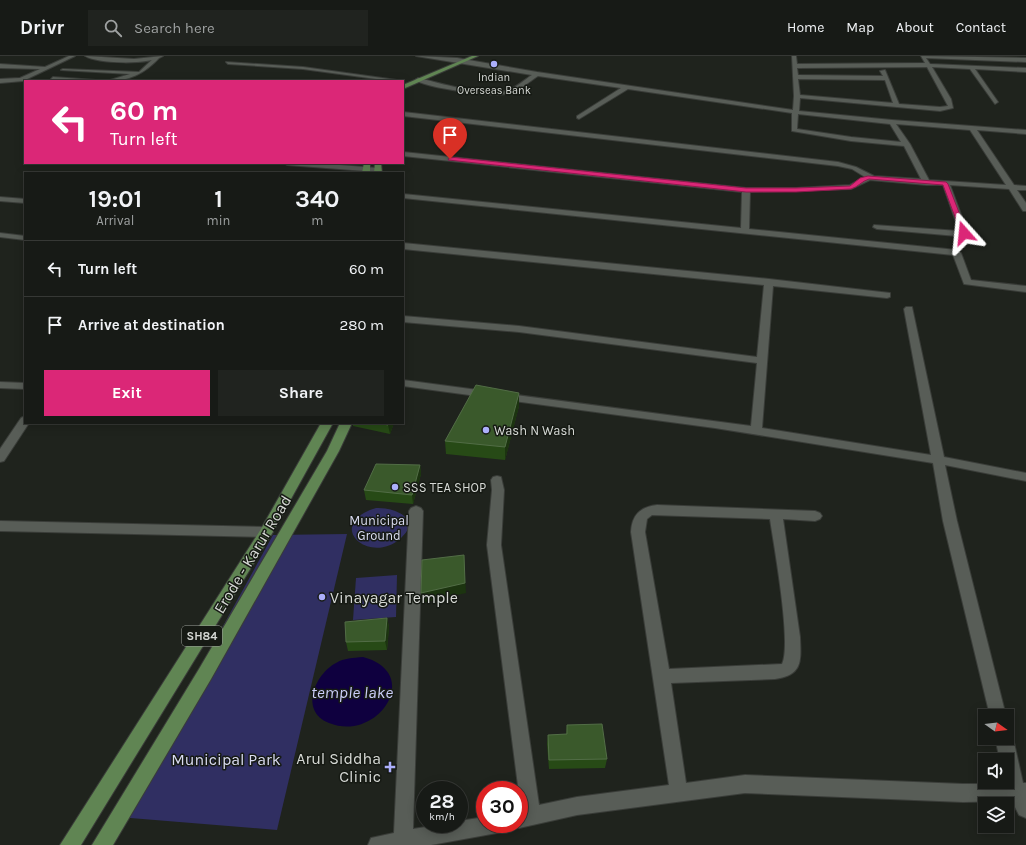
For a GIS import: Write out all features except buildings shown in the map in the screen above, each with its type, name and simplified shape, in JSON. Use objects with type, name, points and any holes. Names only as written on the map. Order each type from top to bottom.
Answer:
[{"type":"main road","points":[[404,82],[418,80],[465,59],[476,56]]},
{"type":"main road","points":[[404,82],[457,60]]},
{"type":"main road","name":"Erode - Karur Road","points":[[70,845],[266,532],[326,424]]},
{"type":"main road","name":"Erode - Karur Road","points":[[102,845],[205,674],[333,451],[346,424]]},
{"type":"street","points":[[0,81],[21,80],[72,56]]},
{"type":"street","points":[[87,56],[101,59],[143,61],[159,57]]},
{"type":"street","points":[[418,56],[457,60],[465,59],[538,74],[795,112],[892,122],[1026,132]]},
{"type":"street","points":[[794,56],[797,96],[794,129],[798,131],[907,144]]},
{"type":"street","points":[[797,96],[940,109],[951,107],[948,99],[923,56],[1026,60]]},
{"type":"street","points":[[795,66],[878,64],[1026,70]]},
{"type":"street","points":[[878,64],[887,78],[897,105]]},
{"type":"street","points":[[0,66],[47,68]]},
{"type":"street","points":[[972,68],[995,102]]},
{"type":"street","points":[[1019,70],[1026,77]]},
{"type":"street","points":[[418,80],[487,93],[503,94],[509,92],[538,74]]},
{"type":"street","points":[[796,77],[887,78]]},
{"type":"street","points":[[579,117],[627,87]]},
{"type":"street","points":[[404,114],[838,164],[854,168],[868,178]]},
{"type":"street","points":[[892,122],[907,144],[927,183]]},
{"type":"street","points":[[972,128],[1014,187],[1026,208]]},
{"type":"street","points":[[404,154],[746,190],[796,190],[851,187],[855,186],[862,179],[868,178],[927,183],[1026,188]]},
{"type":"street","points":[[303,164],[378,169]]},
{"type":"street","points":[[877,227],[957,234],[964,233],[946,184]]},
{"type":"street","points":[[745,231],[746,190]]},
{"type":"street","points":[[404,196],[957,253],[967,282],[1026,288]]},
{"type":"street","points":[[0,199],[24,202]]},
{"type":"street","points":[[0,235],[24,238]]},
{"type":"street","points":[[404,246],[769,282],[887,296]]},
{"type":"street","points":[[756,430],[769,282]]},
{"type":"street","points":[[908,309],[939,459],[950,521],[996,709]]},
{"type":"street","points":[[404,319],[518,329],[762,361]]},
{"type":"street","points":[[404,383],[756,430],[939,459],[1026,477]]},
{"type":"street","points":[[0,385],[24,386]]},
{"type":"street","points":[[0,458],[24,422]]},
{"type":"street","points":[[497,480],[498,490],[494,545],[521,781]]},
{"type":"street","points":[[679,792],[662,676],[638,532],[641,516],[647,511],[657,510],[815,516]]},
{"type":"street","points":[[403,841],[416,511]]},
{"type":"street","points":[[662,676],[775,672],[784,670],[790,666],[792,651],[790,610],[776,514]]},
{"type":"street","points":[[0,526],[266,532]]},
{"type":"street","points":[[1006,745],[1026,809]]},
{"type":"street","points":[[528,817],[577,806],[745,784],[963,793],[1021,791]]},
{"type":"street","points":[[378,845],[476,828]]},
{"type":"lane","points":[[113,80],[140,73],[159,57]]},
{"type":"lane","points":[[228,63],[309,68],[390,80]]},
{"type":"lane","points":[[63,70],[140,73]]},
{"type":"lane","points":[[52,78],[81,80]]},
{"type":"green space","name":"Municipal Ground","points":[[376,508],[383,508],[398,512],[404,516],[409,525],[407,531],[401,538],[389,546],[376,548],[365,545],[357,540],[352,532],[353,524],[361,515]]},
{"type":"green space","name":"Municipal Park","points":[[347,534],[277,830],[118,817],[273,535]]},
{"type":"green space","points":[[397,575],[396,617],[353,620],[356,578]]},
{"type":"water","name":"temple lake","points":[[363,657],[381,665],[390,677],[392,690],[387,704],[377,715],[364,723],[347,727],[329,723],[320,717],[314,710],[312,702],[313,693],[317,684],[328,668],[339,661],[349,658]]},
{"type":"place","name":"Indian Overseas Bank","points":[[494,64]]},
{"type":"place","name":"Wash N Wash","points":[[486,430]]},
{"type":"place","name":"SSS TEA SHOP","points":[[395,487]]},
{"type":"place","name":"Vinayagar Temple","points":[[322,597]]},
{"type":"place","name":"Arul Siddha Clinic","points":[[390,767]]},
{"type":"route","points":[[450,159],[746,190],[808,190],[830,187],[851,187],[855,186],[860,180],[868,178],[946,184],[964,233]]}]
